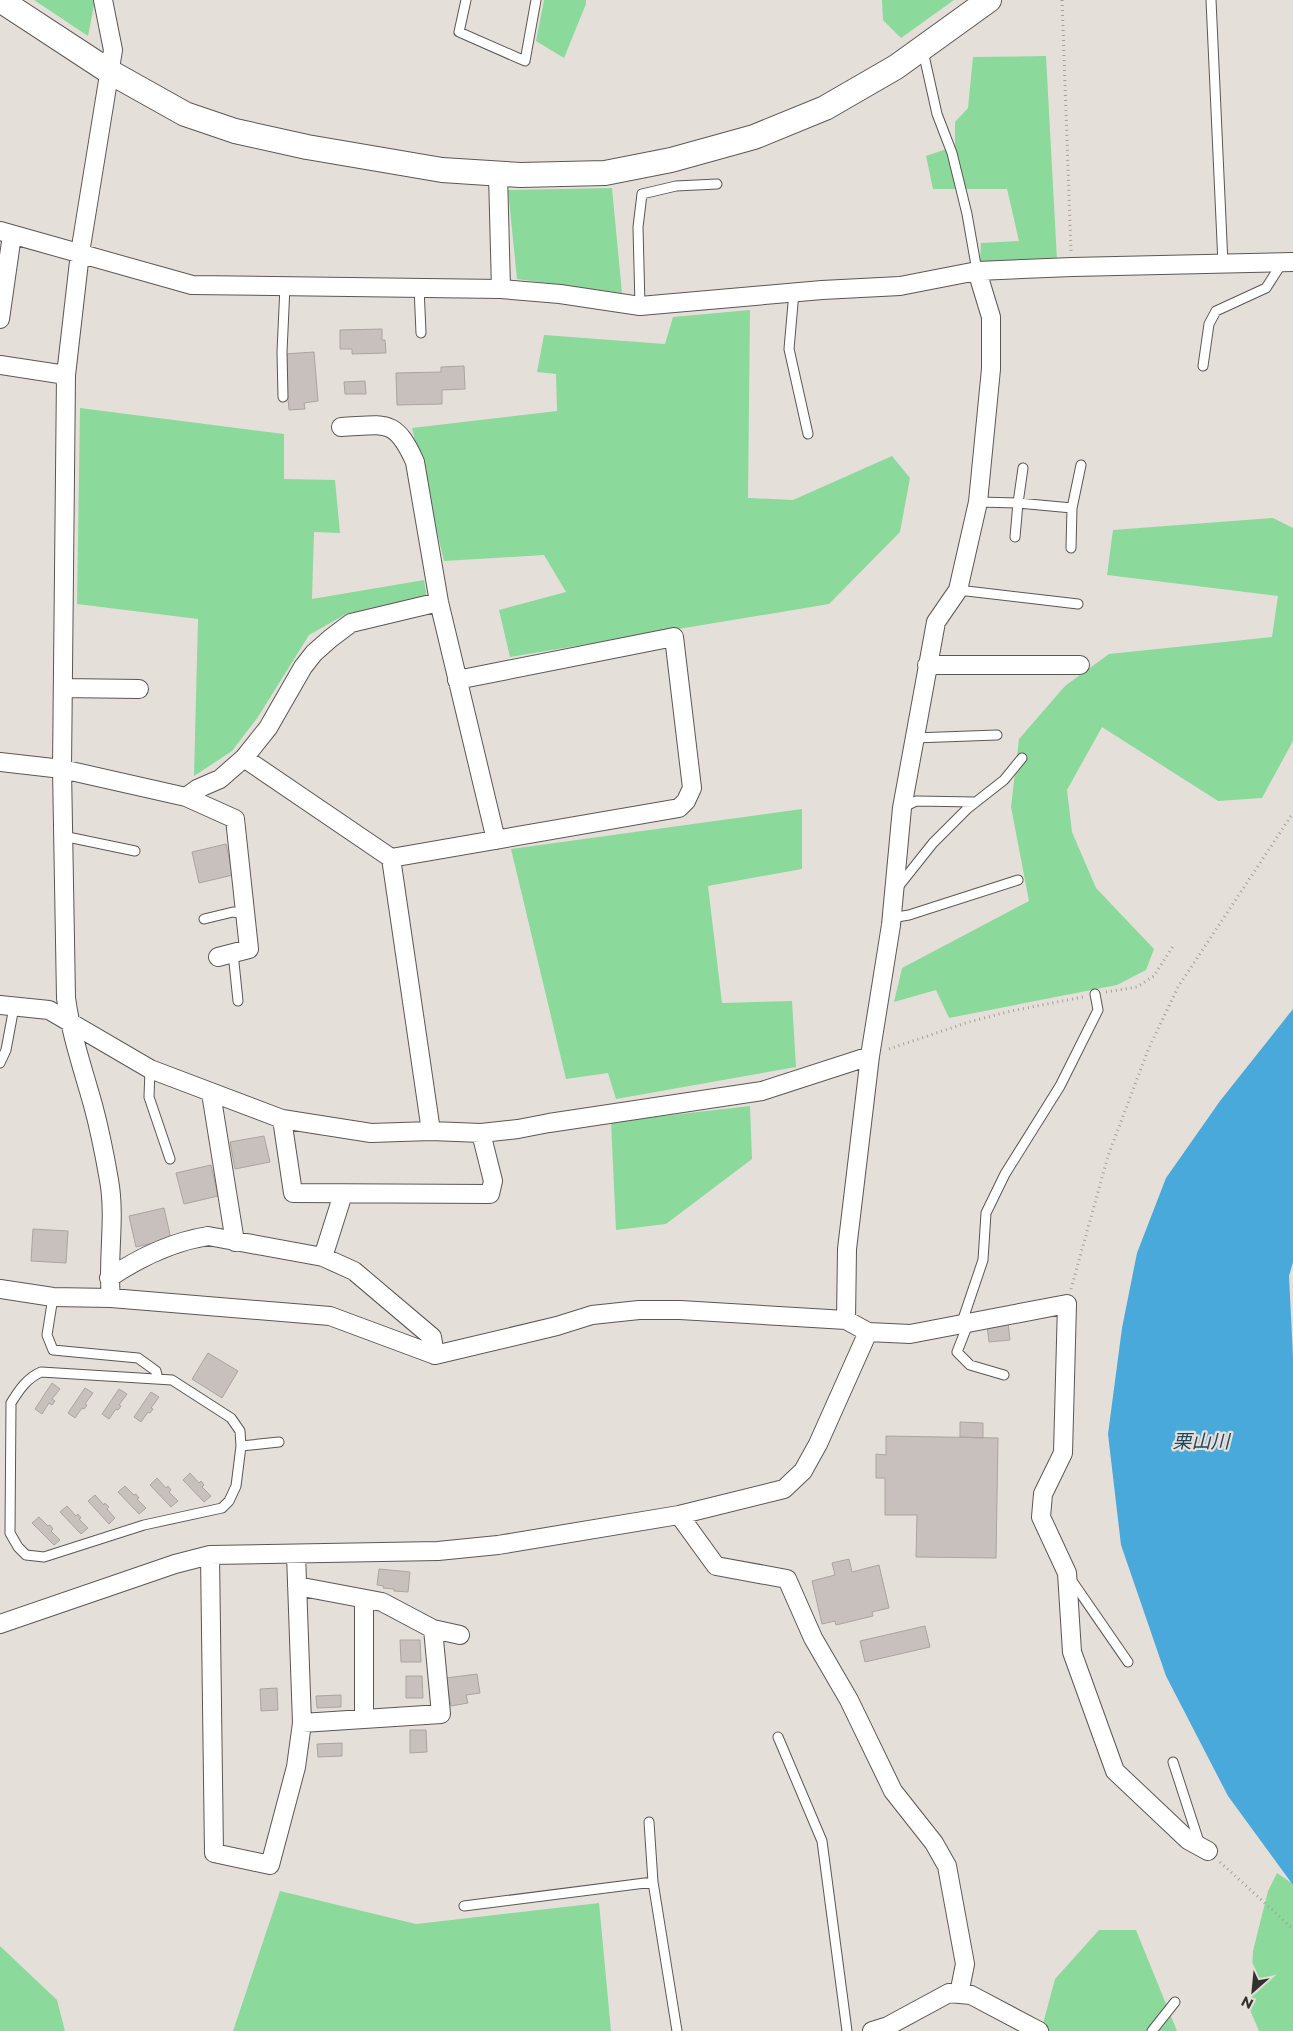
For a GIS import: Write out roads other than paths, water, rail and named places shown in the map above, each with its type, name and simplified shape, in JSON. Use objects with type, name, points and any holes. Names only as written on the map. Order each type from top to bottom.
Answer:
[{"type":"street","points":[[0,0],[110,72],[185,114],[235,131],[307,148],[442,170],[520,175],[605,173],[671,160],[754,137],[825,108],[896,67],[989,0]]},
{"type":"street","points":[[103,0],[113,50],[80,253],[66,375],[62,769],[66,998],[69,1021],[79,1061],[94,1107],[110,1181],[112,1218],[109,1278],[111,1298]]},
{"type":"street","points":[[498,174],[501,289]]},
{"type":"street","points":[[0,319],[6,233],[192,285],[501,289],[560,294],[640,306],[794,292],[900,286],[977,271],[1288,262]]},
{"type":"street","points":[[846,1320],[847,1249],[870,1056],[891,918],[902,808],[936,622],[958,590],[978,502],[991,369],[991,318],[977,271]]},
{"type":"street","points":[[0,365],[66,375]]},
{"type":"street","points":[[341,427],[381,426],[395,429],[407,444],[415,462],[440,602],[496,840]]},
{"type":"street","points":[[186,797],[197,789],[220,779],[244,758],[268,728],[303,667],[314,653],[331,638],[351,624],[440,602]]},
{"type":"street","points":[[244,758],[391,858],[679,808],[686,801],[692,788],[674,637],[457,680]]},
{"type":"street","points":[[928,665],[1080,665]]},
{"type":"street","points":[[63,688],[139,688]]},
{"type":"street","points":[[0,762],[62,769],[186,797],[235,819],[249,949],[225,955]]},
{"type":"street","points":[[391,858],[431,1131]]},
{"type":"street","points":[[7,1006],[49,1010],[150,1069],[282,1119],[371,1133],[431,1131],[481,1133],[518,1129],[762,1091],[870,1056]]},
{"type":"street","points":[[211,1093],[235,1242]]},
{"type":"street","points":[[282,1119],[293,1193],[490,1194],[493,1181],[481,1133]]},
{"type":"street","points":[[324,1257],[343,1194]]},
{"type":"street","points":[[109,1278],[136,1260],[153,1252],[190,1239],[208,1236],[324,1257],[354,1271],[432,1337],[436,1355]]},
{"type":"street","points":[[0,1289],[53,1297],[111,1298],[330,1316],[436,1355],[557,1326],[592,1315],[638,1310],[680,1310],[846,1320],[868,1332],[910,1334],[1067,1304],[1063,1453],[1042,1494],[1041,1517],[1066,1572],[1072,1652],[1115,1770],[1188,1840],[1204,1849]]},
{"type":"street","points":[[0,1624],[175,1564],[210,1555],[438,1550],[490,1546],[680,1515],[784,1489],[803,1471],[818,1444],[868,1332]]},
{"type":"street","points":[[680,1515],[716,1566],[787,1579],[813,1638],[850,1700],[893,1791],[934,1843],[947,1866],[965,1964],[959,1994]]},
{"type":"street","points":[[210,1555],[214,1853],[270,1865],[296,1767],[302,1723],[296,1554]]},
{"type":"street","points":[[298,1586],[382,1602],[433,1629],[460,1635]]},
{"type":"street","points":[[364,1599],[364,1718]]},
{"type":"street","points":[[302,1723],[441,1714],[433,1629]]},
{"type":"street","points":[[872,2031],[888,2026],[949,1993],[972,1994],[1039,2031]]},
{"type":"lane","points":[[466,0],[459,32],[525,61],[536,0]]},
{"type":"lane","points":[[1211,0],[1223,264]]},
{"type":"lane","points":[[922,48],[936,114],[952,153],[967,214],[977,271]]},
{"type":"lane","points":[[640,306],[638,227],[642,194],[676,186],[717,184]]},
{"type":"lane","points":[[1203,366],[1209,324],[1216,311],[1266,288],[1288,262]]},
{"type":"lane","points":[[283,397],[282,352],[285,286]]},
{"type":"lane","points":[[419,287],[421,333]]},
{"type":"lane","points":[[794,292],[788,349],[808,434]]},
{"type":"lane","points":[[1071,548],[1072,508],[1081,465]]},
{"type":"lane","points":[[1015,537],[1023,468]]},
{"type":"lane","points":[[978,502],[1018,503],[1072,508]]},
{"type":"lane","points":[[958,590],[1078,604]]},
{"type":"lane","points":[[914,738],[997,735]]},
{"type":"lane","points":[[893,893],[933,843],[976,802],[1004,780],[1022,758]]},
{"type":"lane","points":[[902,808],[916,801],[976,802]]},
{"type":"lane","points":[[64,836],[135,851]]},
{"type":"lane","points":[[891,918],[909,915],[1018,880]]},
{"type":"lane","points":[[204,919],[233,912],[245,914]]},
{"type":"lane","points":[[225,955],[238,1001]]},
{"type":"lane","points":[[1004,1375],[970,1365],[957,1352],[983,1260],[986,1213],[1005,1174],[1060,1086],[1098,1010],[1095,994]]},
{"type":"lane","points":[[0,1063],[6,1050],[7,1006]]},
{"type":"lane","points":[[150,1069],[149,1096],[170,1159]]},
{"type":"lane","points":[[53,1297],[47,1336],[53,1350],[138,1358],[156,1371],[158,1379]]},
{"type":"lane","points":[[41,1372],[158,1379],[172,1380],[232,1418],[240,1431],[236,1486],[229,1501],[222,1508],[144,1525],[44,1557],[26,1555],[18,1547],[10,1534],[11,1403],[19,1390],[33,1375],[41,1372]]},
{"type":"lane","points":[[240,1446],[279,1442]]},
{"type":"lane","points":[[1066,1572],[1128,1662]]},
{"type":"lane","points":[[778,1737],[822,1841],[847,2031]]},
{"type":"lane","points":[[1173,1762],[1204,1849]]},
{"type":"lane","points":[[649,1822],[653,1882],[677,2031]]},
{"type":"lane","points":[[464,1906],[653,1882]]},
{"type":"lane","points":[[1152,2031],[1175,2002]]},
{"type":"water","name":"栗山川","points":[[1293,1009],[1293,1262],[1289,1276],[1293,1357],[1293,1885],[1228,1796],[1166,1676],[1121,1545],[1108,1434],[1122,1328],[1137,1253],[1166,1178],[1220,1101]]}]
